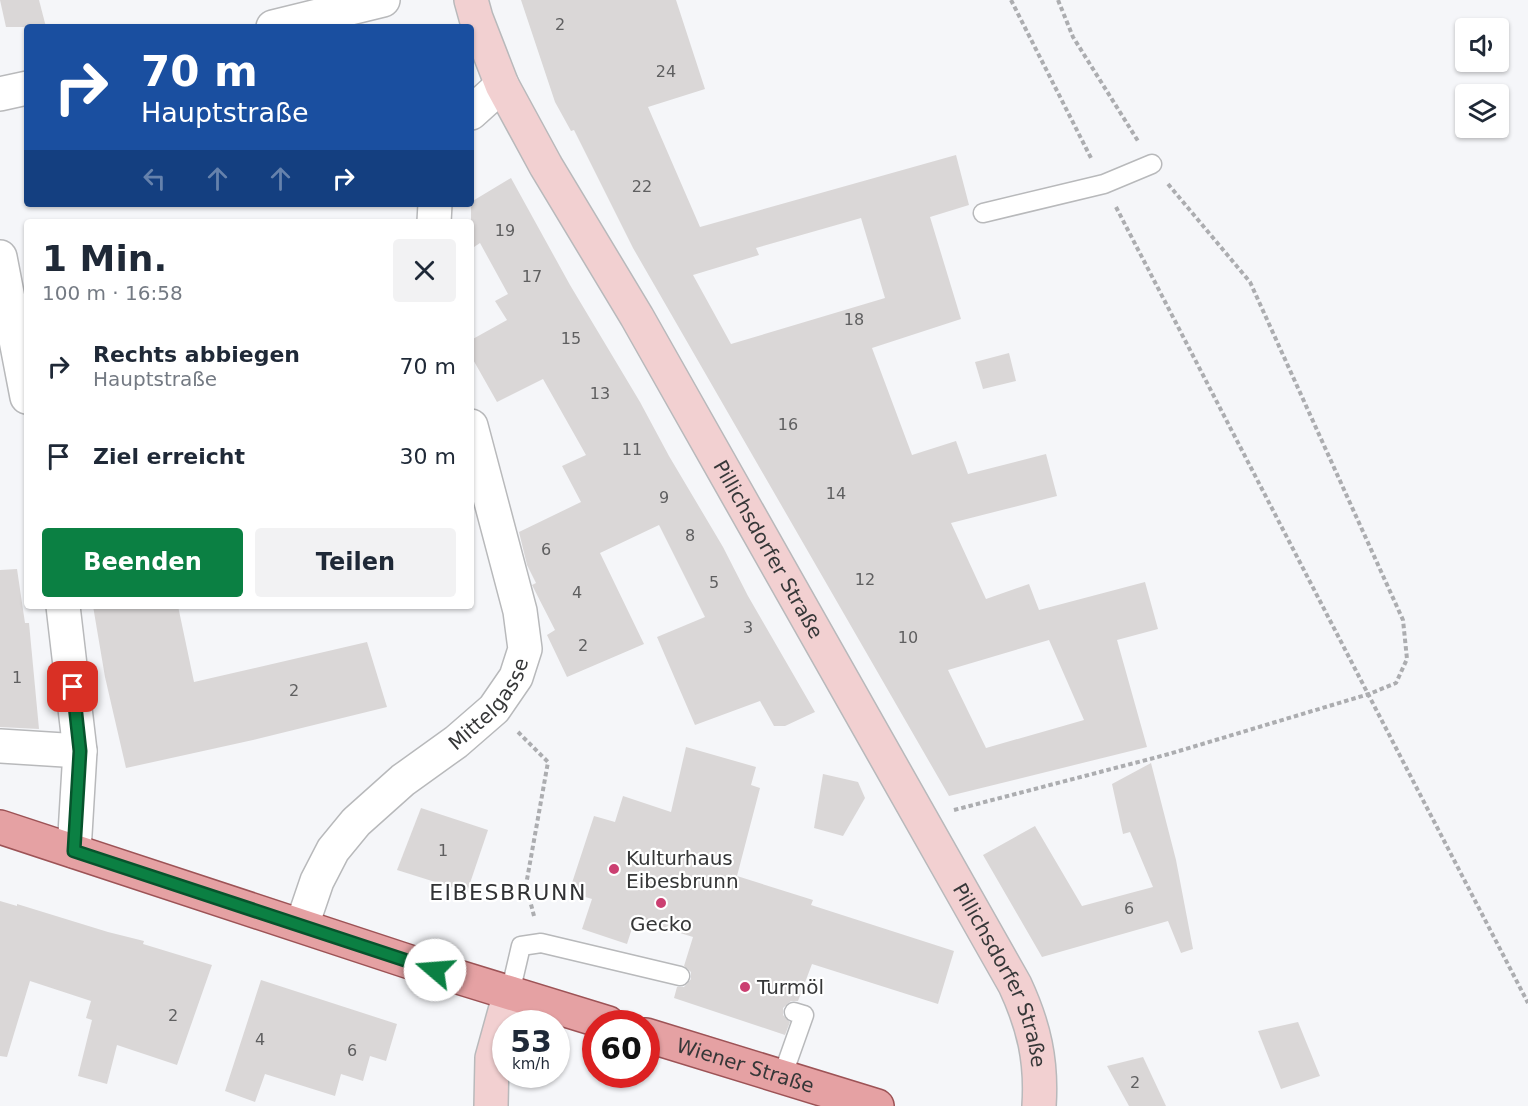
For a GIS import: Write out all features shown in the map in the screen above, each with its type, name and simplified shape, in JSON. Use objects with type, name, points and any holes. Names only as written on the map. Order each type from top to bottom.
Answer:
[{"type":"main road","name":"Pillichsdorfer Straße","points":[[471,0],[502,85],[546,166],[637,317],[1016,985],[1030,1017],[1039,1064],[1039,1106]]},
{"type":"main road","points":[[0,827],[582,1015]]},
{"type":"main road","points":[[491,1106],[492,1058],[510,993]]},
{"type":"main road","name":"Wiener Straße","points":[[660,1039],[877,1106]]},
{"type":"street","points":[[285,24],[383,0]]},
{"type":"street","points":[[474,110],[502,85]]},
{"type":"street","points":[[0,94],[24,89]]},
{"type":"street","points":[[0,256],[24,381]]},
{"type":"street","name":"Mittelgasse","points":[[302,925],[317,881],[333,850],[356,822],[403,780],[456,742],[494,709],[516,677],[525,649],[520,611],[474,437]]},
{"type":"street","points":[[63,609],[80,751],[74,851]]},
{"type":"street","points":[[0,746],[80,751]]},
{"type":"lane","points":[[983,213],[1104,184],[1152,164]]},
{"type":"lane","points":[[510,993],[521,946],[541,943],[680,976]]},
{"type":"lane","points":[[782,1077],[804,1015],[794,1012]]},
{"type":"path","points":[[1011,0],[1528,1003]]},
{"type":"path","points":[[922,820],[1169,754],[1369,694],[1396,682],[1407,659],[1402,620],[1250,282],[1152,164],[1073,37],[1058,0]]},
{"type":"path","points":[[494,709],[548,762],[526,885],[541,943]]},
{"type":"building","points":[[0,0],[39,0],[45,24],[6,27]]},
{"type":"building","points":[[521,0],[676,0],[705,89],[648,107],[700,227],[956,155],[969,205],[930,217],[961,319],[872,348],[912,455],[956,441],[968,474],[1046,454],[1057,496],[951,523],[986,599],[1029,584],[1039,610],[1145,582],[1158,629],[1117,640],[1147,747],[949,796],[633,248],[574,130],[571,131],[555,102]],"holes":[[[861,218],[885,298],[731,344],[693,275],[759,255],[756,248]],[[1049,640],[1084,720],[986,748],[948,670]]]},
{"type":"building","points":[[511,178],[815,712],[785,726],[774,726],[760,701],[695,725],[657,637],[705,617],[659,525],[600,553],[644,644],[567,677],[547,635],[555,630],[532,585],[536,583],[527,565],[519,532],[581,502],[562,466],[586,455],[543,379],[497,402],[474,361],[474,338],[507,320],[495,301],[508,294],[480,243],[474,247],[474,219],[471,219],[471,207],[474,207],[474,200]]},
{"type":"building","points":[[1009,353],[1016,381],[983,389],[975,362]]},
{"type":"building","points":[[17,569],[25,623],[29,623],[39,729],[0,727],[0,570]]},
{"type":"building","points":[[94,609],[179,609],[194,682],[367,642],[387,707],[126,768],[105,677]]},
{"type":"building","points":[[686,747],[756,767],[751,785],[760,788],[737,876],[813,900],[811,905],[954,951],[938,1004],[812,964],[798,1001],[791,1001],[783,1008],[783,1015],[790,1022],[785,1035],[674,998],[677,987],[684,987],[691,979],[691,972],[684,966],[693,937],[635,919],[627,944],[582,929],[592,899],[569,892],[594,816],[615,822],[623,796],[671,812]]},
{"type":"building","points":[[1151,763],[1176,860],[1193,949],[1181,953],[1168,921],[1042,957],[983,855],[1035,826],[1082,906],[1153,887],[1130,832],[1123,834],[1112,784]]},
{"type":"building","points":[[823,774],[858,782],[865,798],[843,836],[814,828]]},
{"type":"building","points":[[421,808],[488,830],[467,892],[397,870]]},
{"type":"building","points":[[0,901],[144,941],[143,944],[212,965],[177,1065],[117,1045],[107,1084],[78,1076],[92,1020],[86,1018],[91,1001],[30,981],[7,1057],[0,1056]]},
{"type":"building","points":[[261,980],[397,1024],[386,1061],[370,1056],[363,1081],[341,1074],[335,1096],[265,1074],[255,1102],[225,1091]]},
{"type":"building","points":[[1298,1022],[1320,1076],[1281,1089],[1258,1031]]},
{"type":"building","points":[[1143,1057],[1166,1106],[1129,1106],[1107,1066]]},
{"type":"place","name":"Kulturhaus Eibesbrunn","points":[[614,869]]},
{"type":"place","name":"Gecko","points":[[661,903]]},
{"type":"place","name":"Turmöl","points":[[745,987]]},
{"type":"district","name":"EIBESBRUNN","points":[[508,892]]},
{"type":"route","points":[[73,687],[80,751],[74,851],[435,970]]}]
